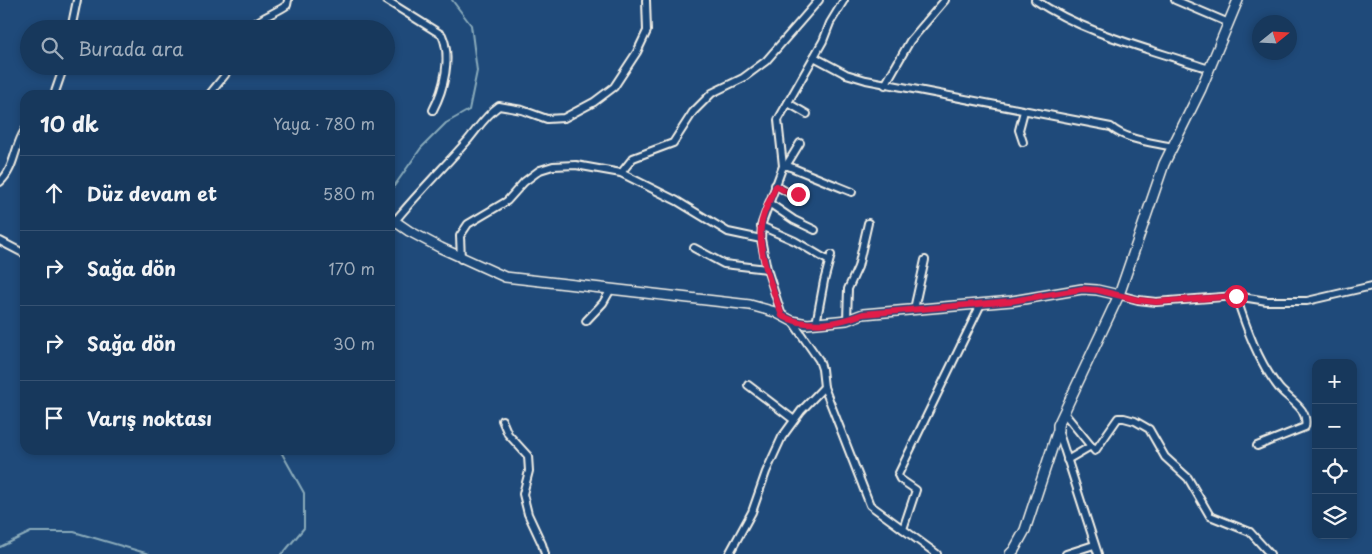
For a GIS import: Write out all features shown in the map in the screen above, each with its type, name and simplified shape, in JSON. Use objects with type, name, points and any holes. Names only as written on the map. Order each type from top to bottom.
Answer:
[{"type":"street","points":[[73,20],[77,0]]},
{"type":"street","points":[[261,20],[287,4],[288,0]]},
{"type":"street","points":[[386,0],[442,35],[445,42],[446,62],[442,86],[439,99],[433,110]]},
{"type":"street","points":[[395,218],[467,141],[490,112],[499,106],[522,110],[546,119],[564,118],[594,102],[614,87],[637,52],[646,31],[646,0]]},
{"type":"street","points":[[622,173],[633,158],[673,143],[693,112],[712,93],[743,78],[766,62],[819,0]]},
{"type":"street","points":[[784,166],[778,120],[844,0]]},
{"type":"street","points":[[885,85],[910,41],[945,0]]},
{"type":"street","points":[[1035,0],[1050,10],[1090,29],[1210,69]]},
{"type":"street","points":[[1175,0],[1229,23]]},
{"type":"street","points":[[1010,554],[1025,530],[1058,425],[1119,295],[1164,164],[1210,69],[1238,0]]},
{"type":"street","points":[[814,57],[846,74],[885,85],[1110,127],[1130,138],[1173,147]]},
{"type":"street","points":[[56,90],[61,75]]},
{"type":"street","points":[[213,90],[225,75]]},
{"type":"street","points":[[788,103],[807,114]]},
{"type":"street","points":[[1023,142],[1019,130],[1024,111]]},
{"type":"street","points":[[0,182],[8,172],[20,140]]},
{"type":"street","points":[[782,316],[767,269],[761,239],[761,226],[784,166],[800,143]]},
{"type":"street","points":[[462,259],[460,236],[468,224],[507,201],[524,182],[540,170],[553,166],[576,165],[622,173],[677,201],[728,232],[761,239]]},
{"type":"street","points":[[784,166],[852,192]]},
{"type":"street","points":[[776,186],[794,196],[800,194]]},
{"type":"street","points":[[769,203],[788,216],[815,230]]},
{"type":"street","points":[[395,221],[409,231],[462,259],[505,277],[750,305],[792,321],[807,324],[847,320],[863,314],[1012,301],[1082,289],[1156,302],[1236,296],[1267,301],[1307,301],[1372,286]]},
{"type":"street","points":[[847,320],[848,289],[858,267],[868,223]]},
{"type":"street","points":[[761,226],[830,258],[816,324]]},
{"type":"street","points":[[0,241],[20,251]]},
{"type":"street","points":[[694,248],[724,264],[767,269]]},
{"type":"street","points":[[914,309],[925,260]]},
{"type":"street","points":[[586,321],[603,303],[612,289]]},
{"type":"street","points":[[1236,296],[1246,326],[1269,375],[1281,391],[1304,412],[1307,419],[1305,427],[1257,446]]},
{"type":"street","points":[[903,529],[916,490],[900,479],[898,475],[980,304]]},
{"type":"street","points":[[792,321],[822,369],[824,387],[870,505],[937,554]]},
{"type":"street","points":[[748,385],[794,420]]},
{"type":"street","points":[[730,554],[752,512],[766,472],[782,437],[801,411],[824,387]]},
{"type":"street","points":[[1064,413],[1095,451],[1118,418],[1135,421],[1149,429],[1166,457],[1188,478],[1210,516],[1250,532],[1270,554]]},
{"type":"street","points":[[502,420],[508,434],[528,456],[529,471],[523,494],[528,514],[545,554]]},
{"type":"street","points":[[1058,430],[1098,554]]},
{"type":"street","points":[[1068,460],[1091,446]]},
{"type":"street","points":[[1066,554],[1094,545]]},
{"type":"waterway","points":[[395,185],[421,148],[446,123],[469,110],[477,71],[471,25],[452,0]]},
{"type":"waterway","points":[[281,554],[304,528],[304,493],[283,455]]},
{"type":"waterway","points":[[0,547],[31,532],[74,532],[149,554]]},
{"type":"route","points":[[798,194],[794,196],[776,186],[761,226],[761,239],[767,269],[782,316],[792,321],[807,324],[825,324],[847,320],[863,314],[1012,301],[1082,289],[1097,290],[1138,300],[1156,302],[1236,296]]}]
